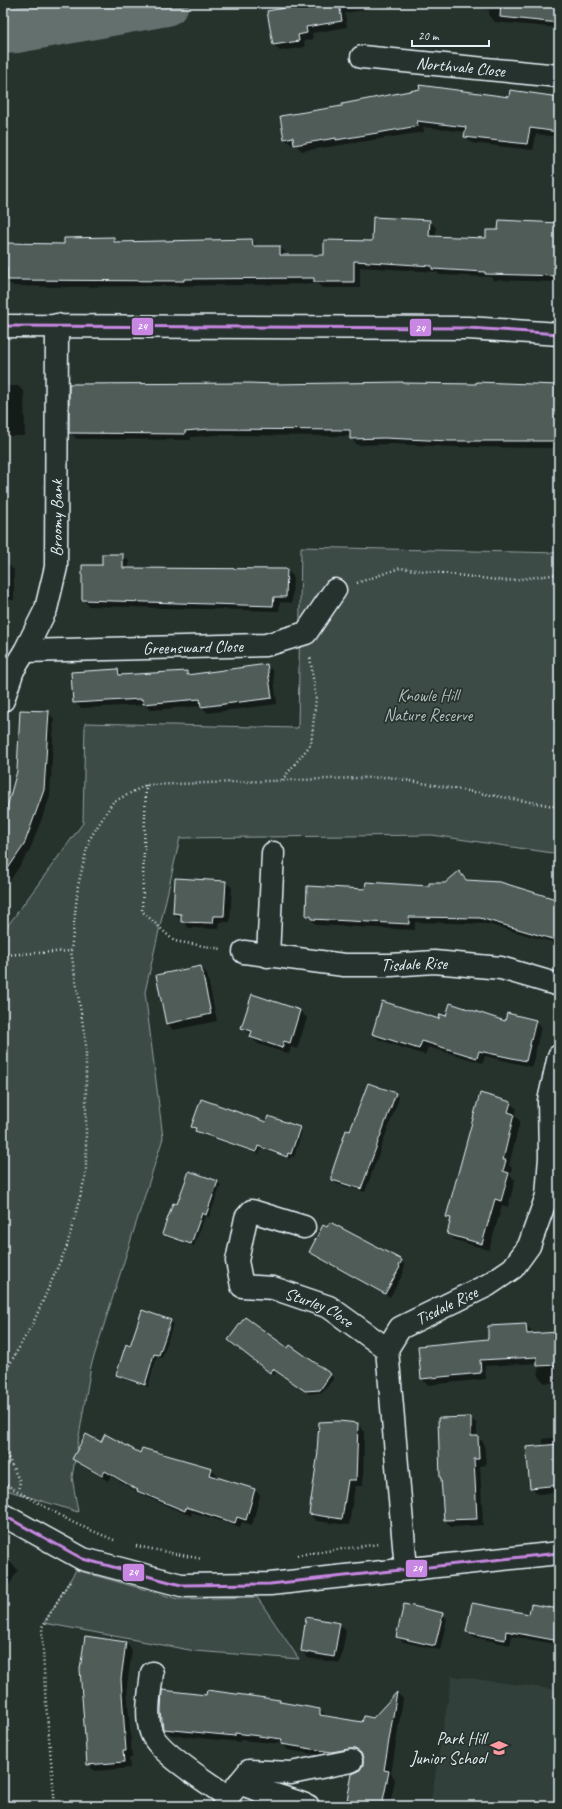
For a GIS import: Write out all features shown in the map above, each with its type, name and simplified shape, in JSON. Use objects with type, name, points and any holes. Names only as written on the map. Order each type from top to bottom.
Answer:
[{"type":"street","name":"Northvale Close","points":[[362,56],[559,76]]},
{"type":"street","points":[[3,326],[57,325],[468,328],[559,334]]},
{"type":"street","name":"Broomy Bank","points":[[3,700],[13,670],[25,651],[46,609],[56,567],[57,325]]},
{"type":"street","points":[[306,633],[335,590]]},
{"type":"street","name":"Greensward Close","points":[[25,651],[266,645],[306,633]]},
{"type":"street","points":[[268,956],[272,853]]},
{"type":"street","name":"Tisdale Rise","points":[[244,952],[344,965],[391,965],[434,962],[501,968],[559,985]]},
{"type":"street","name":"Tisdale Rise","points":[[387,1348],[400,1328],[488,1285],[513,1268],[529,1246],[547,1196],[550,1157],[549,1101],[559,1056]]},
{"type":"street","name":"Sturley Close","points":[[304,1228],[252,1211],[246,1218],[237,1261],[242,1286],[273,1288],[329,1307],[387,1348]]},
{"type":"street","points":[[387,1348],[406,1569]]},
{"type":"street","points":[[3,1514],[83,1559],[181,1585],[270,1584],[559,1553]]},
{"type":"street","points":[[152,1673],[148,1713],[150,1731],[155,1742],[198,1774],[235,1789],[256,1790],[288,1798],[308,1806]]},
{"type":"street","points":[[235,1789],[291,1773],[351,1761]]},
{"type":"path","points":[[335,590],[400,568],[505,581],[559,574]]},
{"type":"path","points":[[282,780],[311,744],[316,698],[306,633]]},
{"type":"path","points":[[3,1376],[34,1321],[67,1246],[86,1174],[86,1044],[70,950],[78,886],[89,840],[113,802],[146,785],[388,777],[559,807]]},
{"type":"path","points":[[146,785],[142,911],[174,941],[244,952]]},
{"type":"path","points":[[3,955],[70,950]]},
{"type":"path","points":[[3,1447],[20,1482],[18,1490]]},
{"type":"path","points":[[3,1483],[18,1490],[74,1523],[120,1543]]},
{"type":"path","points":[[295,1555],[404,1541]]},
{"type":"path","points":[[134,1545],[210,1559]]},
{"type":"path","points":[[55,1806],[45,1692],[42,1627],[83,1559]]},
{"type":"shaded area","name":"Park Hill Junior School","points":[[452,1676],[559,1690],[559,1806],[430,1806]]},
{"type":"green space","name":"Knowle Hill Nature Reserve","points":[[301,547],[559,553],[559,854],[432,835],[180,838],[145,992],[163,1138],[91,1366],[72,1477],[78,1512],[3,1489],[3,929],[6,928],[83,823],[85,723],[298,728]]},
{"type":"green space","points":[[76,1570],[178,1599],[257,1597],[299,1659],[195,1651],[44,1623]]},
{"type":"building","points":[[313,3],[339,3],[342,21],[306,27],[307,33],[298,35],[299,41],[273,45],[267,11]]},
{"type":"building","points":[[501,3],[559,3],[559,23],[500,17]]},
{"type":"building","points":[[419,85],[509,97],[510,90],[559,97],[559,132],[530,128],[527,144],[464,137],[466,127],[417,121],[418,126],[336,140],[336,138],[294,145],[293,137],[284,139],[280,116],[342,106],[342,104],[420,89]]},
{"type":"building","points":[[373,217],[430,220],[429,236],[486,238],[486,230],[498,230],[499,220],[559,223],[559,276],[485,274],[485,272],[432,269],[432,266],[354,261],[354,282],[314,282],[314,278],[184,279],[184,281],[7,280],[7,268],[3,268],[3,243],[64,244],[64,238],[114,237],[114,242],[252,239],[253,246],[280,246],[280,255],[324,255],[324,240],[372,241]]},
{"type":"building","points":[[403,382],[476,384],[476,382],[559,385],[559,441],[449,441],[384,438],[350,439],[350,430],[209,429],[185,431],[185,434],[69,433],[69,384],[274,384]]},
{"type":"building","points":[[102,554],[123,554],[123,568],[287,569],[286,597],[274,597],[273,606],[82,600],[82,565],[102,565]]},
{"type":"building","points":[[267,664],[272,698],[201,707],[200,699],[143,704],[142,699],[73,703],[71,672],[118,669],[119,675],[187,671],[187,675]]},
{"type":"building","points":[[20,710],[49,711],[44,790],[24,845],[3,876],[3,822],[17,771]]},
{"type":"building","points":[[459,871],[466,880],[500,882],[559,900],[559,941],[480,918],[409,917],[409,924],[311,919],[311,916],[306,916],[307,886],[365,889],[366,882],[429,886],[429,883],[445,883]]},
{"type":"building","points":[[175,878],[226,881],[224,916],[214,916],[213,923],[181,922],[181,914],[173,913]]},
{"type":"building","points":[[201,966],[211,1014],[166,1024],[156,975]]},
{"type":"building","points":[[252,994],[300,1010],[290,1043],[284,1041],[282,1048],[250,1037],[252,1031],[241,1028]]},
{"type":"building","points":[[382,1001],[439,1019],[440,1014],[446,1016],[450,1003],[505,1021],[507,1013],[536,1020],[526,1061],[479,1051],[477,1058],[422,1041],[419,1049],[372,1034]]},
{"type":"building","points":[[368,1083],[396,1093],[361,1189],[332,1180],[332,1172],[346,1130],[350,1131]]},
{"type":"building","points":[[480,1093],[511,1102],[508,1112],[514,1114],[503,1160],[506,1160],[503,1171],[509,1173],[501,1201],[495,1199],[482,1244],[447,1234],[451,1218],[446,1217]]},
{"type":"building","points":[[201,1099],[266,1122],[268,1116],[300,1127],[291,1154],[288,1153],[287,1157],[258,1146],[256,1152],[195,1131],[196,1128],[191,1127]]},
{"type":"building","points":[[189,1171],[218,1181],[206,1215],[202,1213],[191,1244],[162,1234],[173,1203],[177,1204]]},
{"type":"building","points":[[330,1222],[402,1260],[399,1266],[400,1267],[385,1294],[309,1252],[323,1225],[327,1227]]},
{"type":"building","points":[[142,1310],[171,1320],[159,1355],[154,1354],[145,1385],[116,1375],[126,1344],[130,1346]]},
{"type":"building","points":[[245,1317],[288,1348],[290,1345],[331,1374],[320,1390],[305,1391],[273,1369],[270,1373],[228,1340]]},
{"type":"building","points":[[526,1324],[527,1334],[559,1332],[559,1365],[537,1366],[537,1357],[480,1360],[481,1373],[421,1379],[418,1346],[488,1339],[488,1326]]},
{"type":"building","points":[[471,1417],[471,1436],[478,1436],[479,1459],[474,1459],[477,1519],[444,1520],[440,1478],[438,1418]]},
{"type":"building","points":[[339,1421],[358,1423],[356,1480],[348,1480],[342,1519],[309,1514],[318,1452],[319,1422]]},
{"type":"building","points":[[86,1434],[101,1442],[105,1434],[140,1453],[142,1448],[212,1468],[210,1475],[255,1489],[246,1520],[237,1517],[235,1523],[186,1507],[185,1511],[137,1491],[138,1490],[105,1471],[102,1476],[72,1459]]},
{"type":"building","points":[[559,1444],[559,1485],[530,1488],[526,1447]]},
{"type":"building","points":[[472,1603],[529,1614],[531,1604],[559,1609],[559,1641],[506,1631],[505,1640],[466,1632]]},
{"type":"building","points":[[404,1604],[443,1613],[435,1646],[396,1637]]},
{"type":"building","points":[[306,1617],[340,1623],[334,1657],[301,1651]]},
{"type":"building","points":[[85,1636],[126,1642],[121,1679],[126,1751],[123,1751],[124,1762],[87,1765],[80,1669]]},
{"type":"building","points":[[162,1690],[206,1695],[207,1690],[280,1700],[280,1702],[320,1709],[320,1715],[362,1722],[364,1716],[373,1718],[397,1692],[384,1770],[389,1771],[382,1806],[346,1806],[352,1774],[359,1771],[363,1765],[361,1753],[355,1749],[331,1752],[281,1744],[282,1739],[235,1733],[235,1736],[163,1729],[161,1711]]},
{"type":"waterway","points":[[3,31],[16,30],[166,3]]},
{"type":"transit line","name":"24","points":[[3,326],[468,328],[559,334]]},
{"type":"transit line","name":"24","points":[[3,1515],[83,1559],[181,1585],[270,1584],[559,1553]]},
{"type":"place","name":"Park Hill Junior School","points":[[499,1748]]}]
